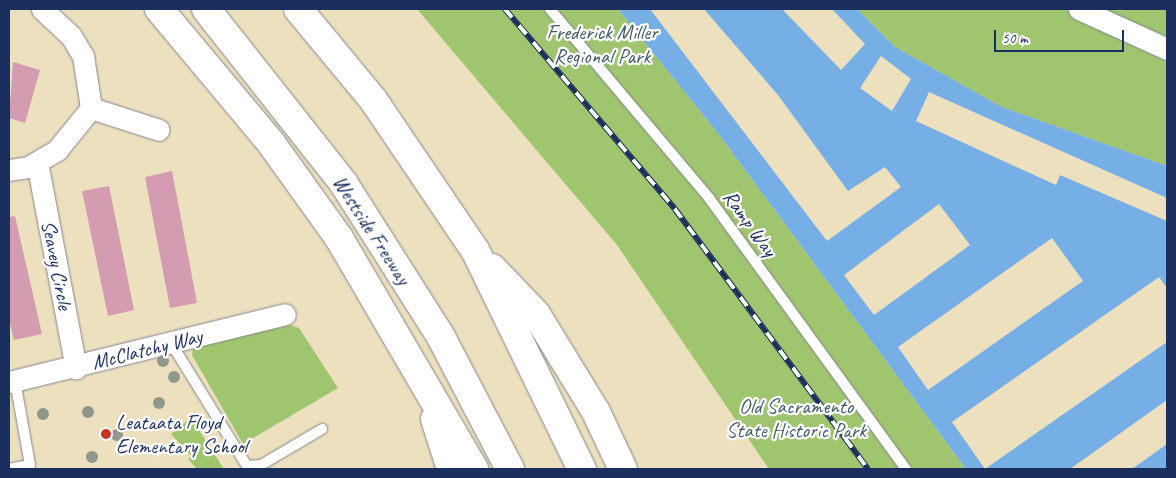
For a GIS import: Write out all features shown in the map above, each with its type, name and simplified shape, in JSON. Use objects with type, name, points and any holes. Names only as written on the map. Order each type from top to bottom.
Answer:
[{"type":"highway","points":[[159,9],[265,136],[339,238],[474,469]]},
{"type":"highway","name":"Westside Freeway","points":[[206,9],[344,184],[441,337],[510,469]]},
{"type":"highway","points":[[298,9],[374,101],[475,250],[582,469]]},
{"type":"highway","points":[[475,250],[536,314],[596,412],[623,469]]},
{"type":"highway","points":[[426,389],[451,469]]},
{"type":"street","points":[[9,170],[37,162],[74,133],[91,108],[83,56],[71,36],[42,9]]},
{"type":"street","points":[[1079,9],[1167,49]]},
{"type":"street","points":[[91,108],[159,130]]},
{"type":"street","name":"Seavey Circle","points":[[37,162],[76,368]]},
{"type":"street","name":"McClatchy Way","points":[[12,382],[76,368],[285,314]]},
{"type":"lane","name":"Ramp Way","points":[[550,9],[709,198],[906,469]]},
{"type":"lane","points":[[171,342],[247,466],[261,465],[322,428]]},
{"type":"lane","points":[[9,469],[30,465],[12,382]]},
{"type":"green space","points":[[417,9],[618,9],[720,136],[966,469],[769,469],[617,245]]},
{"type":"green space","points":[[857,9],[1167,9],[1167,166],[1002,107],[895,47]]},
{"type":"green space","points":[[281,322],[299,328],[338,388],[243,444],[192,355],[194,341]]},
{"type":"green space","points":[[188,420],[195,424],[224,469],[197,469],[188,459],[191,456],[171,434]]},
{"type":"water","points":[[618,9],[857,9],[895,47],[1002,107],[1167,166],[1167,469],[966,469],[720,136]]},
{"type":"pier","points":[[650,9],[704,9],[778,95],[848,191],[885,167],[901,187],[827,241]]},
{"type":"pier","points":[[782,9],[832,9],[865,44],[841,70]]},
{"type":"pier","points":[[881,56],[911,79],[892,111],[860,88]]},
{"type":"pier","points":[[929,92],[1167,198],[1167,221],[1060,175],[1056,185],[916,121]]},
{"type":"pier","points":[[939,204],[970,245],[874,315],[844,275]]},
{"type":"pier","points":[[1052,238],[1083,281],[928,390],[898,347]]},
{"type":"pier","points":[[1159,277],[1167,288],[1167,342],[985,469],[952,422]]},
{"type":"pier","points":[[1167,400],[1167,444],[1132,469],[1070,469]]},
{"type":"building","points":[[13,62],[40,70],[25,123],[9,118]]},
{"type":"building","points":[[172,171],[197,303],[170,308],[145,177]]},
{"type":"building","points":[[109,186],[134,310],[108,316],[82,191]]},
{"type":"building","points":[[15,216],[42,334],[14,340],[9,320],[9,217]]},
{"type":"railway","points":[[505,9],[675,209],[868,469]]},
{"type":"place","name":"Leataata Floyd Elementary School","points":[[106,434]]},
{"type":"park label","name":"Frederick Miller Regional Park","points":[[602,44]]},
{"type":"park label","name":"Old Sacramento State Historic Park","points":[[796,418]]}]
